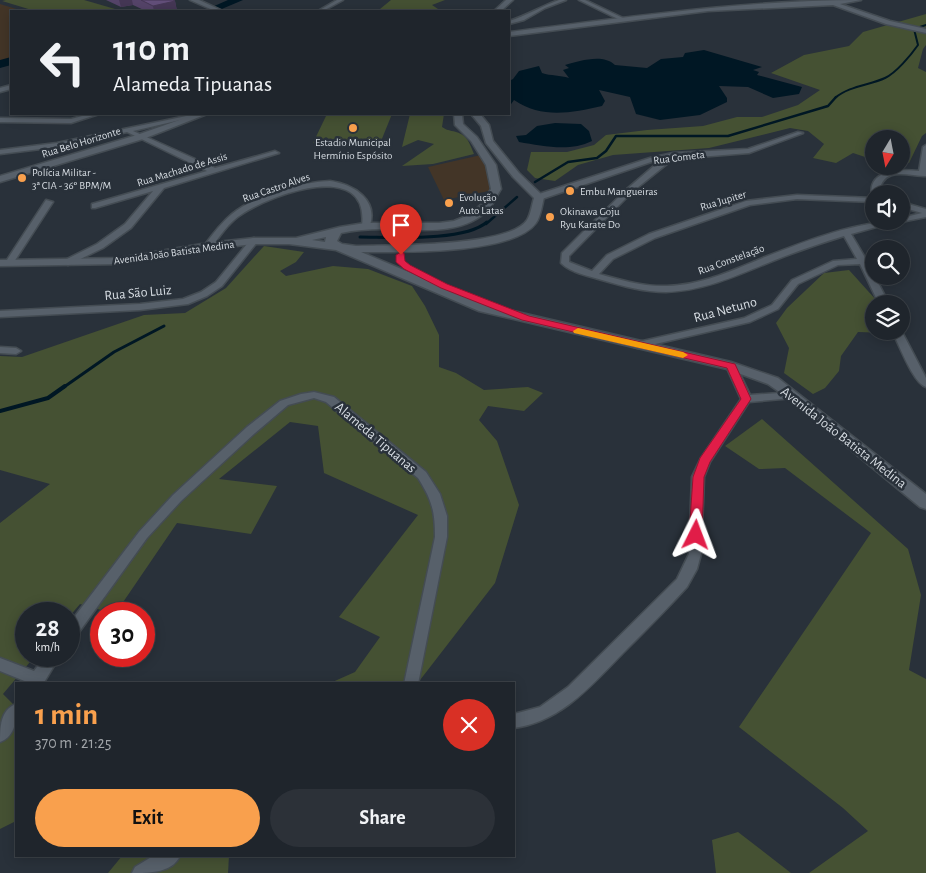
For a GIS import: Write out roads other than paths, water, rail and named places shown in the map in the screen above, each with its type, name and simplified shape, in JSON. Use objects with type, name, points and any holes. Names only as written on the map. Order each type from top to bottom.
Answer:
[{"type":"main road","points":[[193,0],[218,10]]},
{"type":"main road","points":[[498,10],[510,0]]},
{"type":"main road","points":[[510,34],[570,27],[620,18],[738,7],[858,0]]},
{"type":"main road","points":[[829,3],[896,26],[926,31]]},
{"type":"main road","name":"Rua Belo Horizonte","points":[[0,179],[136,133],[198,115]]},
{"type":"main road","points":[[341,248],[331,242],[332,236],[337,231],[366,226],[420,227],[447,225],[468,221],[488,206],[496,189],[491,165],[474,139],[457,122],[458,115]]},
{"type":"main road","points":[[405,248],[469,244],[512,235],[521,232],[532,221],[539,197],[516,175],[489,141],[485,125],[476,115]]},
{"type":"main road","points":[[461,128],[475,130],[481,129],[485,125]]},
{"type":"main road","points":[[496,189],[509,184],[527,185]]},
{"type":"main road","name":"Avenida João Batista Medina","points":[[289,241],[337,231]]},
{"type":"main road","name":"Avenida João Batista Medina","points":[[5,263],[119,261],[208,246],[254,241],[289,241],[341,248],[405,248],[400,259],[402,265],[444,286],[526,318]]},
{"type":"main road","name":"Avenida João Batista Medina","points":[[341,248],[466,302],[497,313],[526,318],[731,366],[773,381],[793,395],[926,503]]},
{"type":"street","points":[[322,10],[341,0]]},
{"type":"street","points":[[510,24],[543,7],[564,0]]},
{"type":"street","points":[[581,0],[589,2],[620,18]]},
{"type":"street","points":[[0,120],[71,121],[92,115]]},
{"type":"street","points":[[0,152],[57,145],[120,133],[136,133],[214,171]]},
{"type":"street","name":"Rua Cometa","points":[[539,197],[633,165],[673,155],[749,151],[800,133]]},
{"type":"street","points":[[876,185],[880,177],[886,174],[896,172],[924,174],[926,146]]},
{"type":"street","name":"Rua Machado de Assis","points":[[95,206],[275,153]]},
{"type":"street","name":"Rua Constelação","points":[[673,155],[631,188],[565,256],[565,263],[594,274],[650,289],[669,289],[713,280],[808,244],[865,228]]},
{"type":"street","name":"Rua Castro Alves","points":[[208,246],[239,212],[297,190],[319,184],[341,186],[355,191],[364,200],[368,214],[366,226]]},
{"type":"street","name":"Rua Cometa","points":[[527,185],[536,189],[561,190]]},
{"type":"street","points":[[68,262],[100,246],[128,226],[160,188]]},
{"type":"street","name":"Rua Jupiter","points":[[594,274],[610,257],[645,240],[719,212],[749,203],[797,197],[865,200]]},
{"type":"street","points":[[5,263],[49,202]]},
{"type":"street","points":[[910,207],[926,213]]},
{"type":"street","points":[[910,217],[926,213]]},
{"type":"street","points":[[846,232],[880,295]]},
{"type":"street","name":"Rua São Luiz","points":[[0,314],[140,307],[185,302],[204,294],[218,284],[254,241]]},
{"type":"street","name":"Rua Netuno","points":[[638,345],[747,320],[775,307],[795,282],[804,277],[836,263],[863,261]]},
{"type":"street","points":[[902,340],[921,379],[926,384]]},
{"type":"street","points":[[0,350],[16,351]]},
{"type":"street","points":[[731,366],[746,399]]},
{"type":"street","name":"Alameda Tipuanas","points":[[80,619],[143,535],[177,498],[251,430],[284,403],[301,396],[314,395],[330,399],[422,475],[434,494],[441,516],[442,537],[412,682]]},
{"type":"street","points":[[746,399],[793,395]]},
{"type":"street","points":[[515,721],[539,714],[558,704],[581,684],[682,584],[690,569],[694,554],[698,477],[705,461],[746,399]]},
{"type":"street","points":[[0,664],[35,681],[45,667]]},
{"type":"street","points":[[0,735],[15,712]]},
{"type":"street","points":[[141,873],[169,857]]},
{"type":"water","points":[[704,50],[762,67],[753,70],[759,72],[757,75],[802,87],[799,94],[773,98],[748,87],[719,86],[727,98],[727,102],[700,115],[660,120],[636,114],[630,97],[599,90],[605,101],[602,106],[579,111],[546,112],[535,110],[514,100],[510,106],[510,80],[519,71],[539,66],[542,73],[569,78],[563,70],[569,68],[565,65],[584,60],[604,59],[615,65],[647,68],[661,59],[683,57],[685,53]]},
{"type":"water","points":[[555,123],[581,124],[589,131],[592,141],[575,146],[556,147],[519,142],[516,136],[526,135],[537,126]]},
{"type":"waterway","points":[[211,10],[238,0]]},
{"type":"waterway","points":[[835,98],[847,91],[885,78],[894,72],[918,45],[914,29],[926,25]]},
{"type":"waterway","points":[[0,64],[10,61]]},
{"type":"waterway","points":[[535,182],[568,162],[597,158],[606,151],[616,136],[728,136],[828,106],[835,98]]},
{"type":"waterway","points":[[486,224],[517,197]]},
{"type":"waterway","points":[[360,237],[408,238],[445,236],[462,233],[487,222]]},
{"type":"waterway","points":[[64,387],[114,352],[164,326]]},
{"type":"waterway","points":[[0,411],[48,398],[65,386]]},
{"type":"place","name":"Estadio Municipal Hermínio Espósito","points":[[353,128]]},
{"type":"place","name":"Polícia Militar - 3ª CIA - 36º BPM/M","points":[[22,178]]},
{"type":"place","name":"Embu Mangueiras","points":[[570,191]]},
{"type":"place","name":"Evolução Auto Latas","points":[[449,203]]},
{"type":"place","name":"Okinawa Goju Ryu Karate Do","points":[[550,217]]}]
